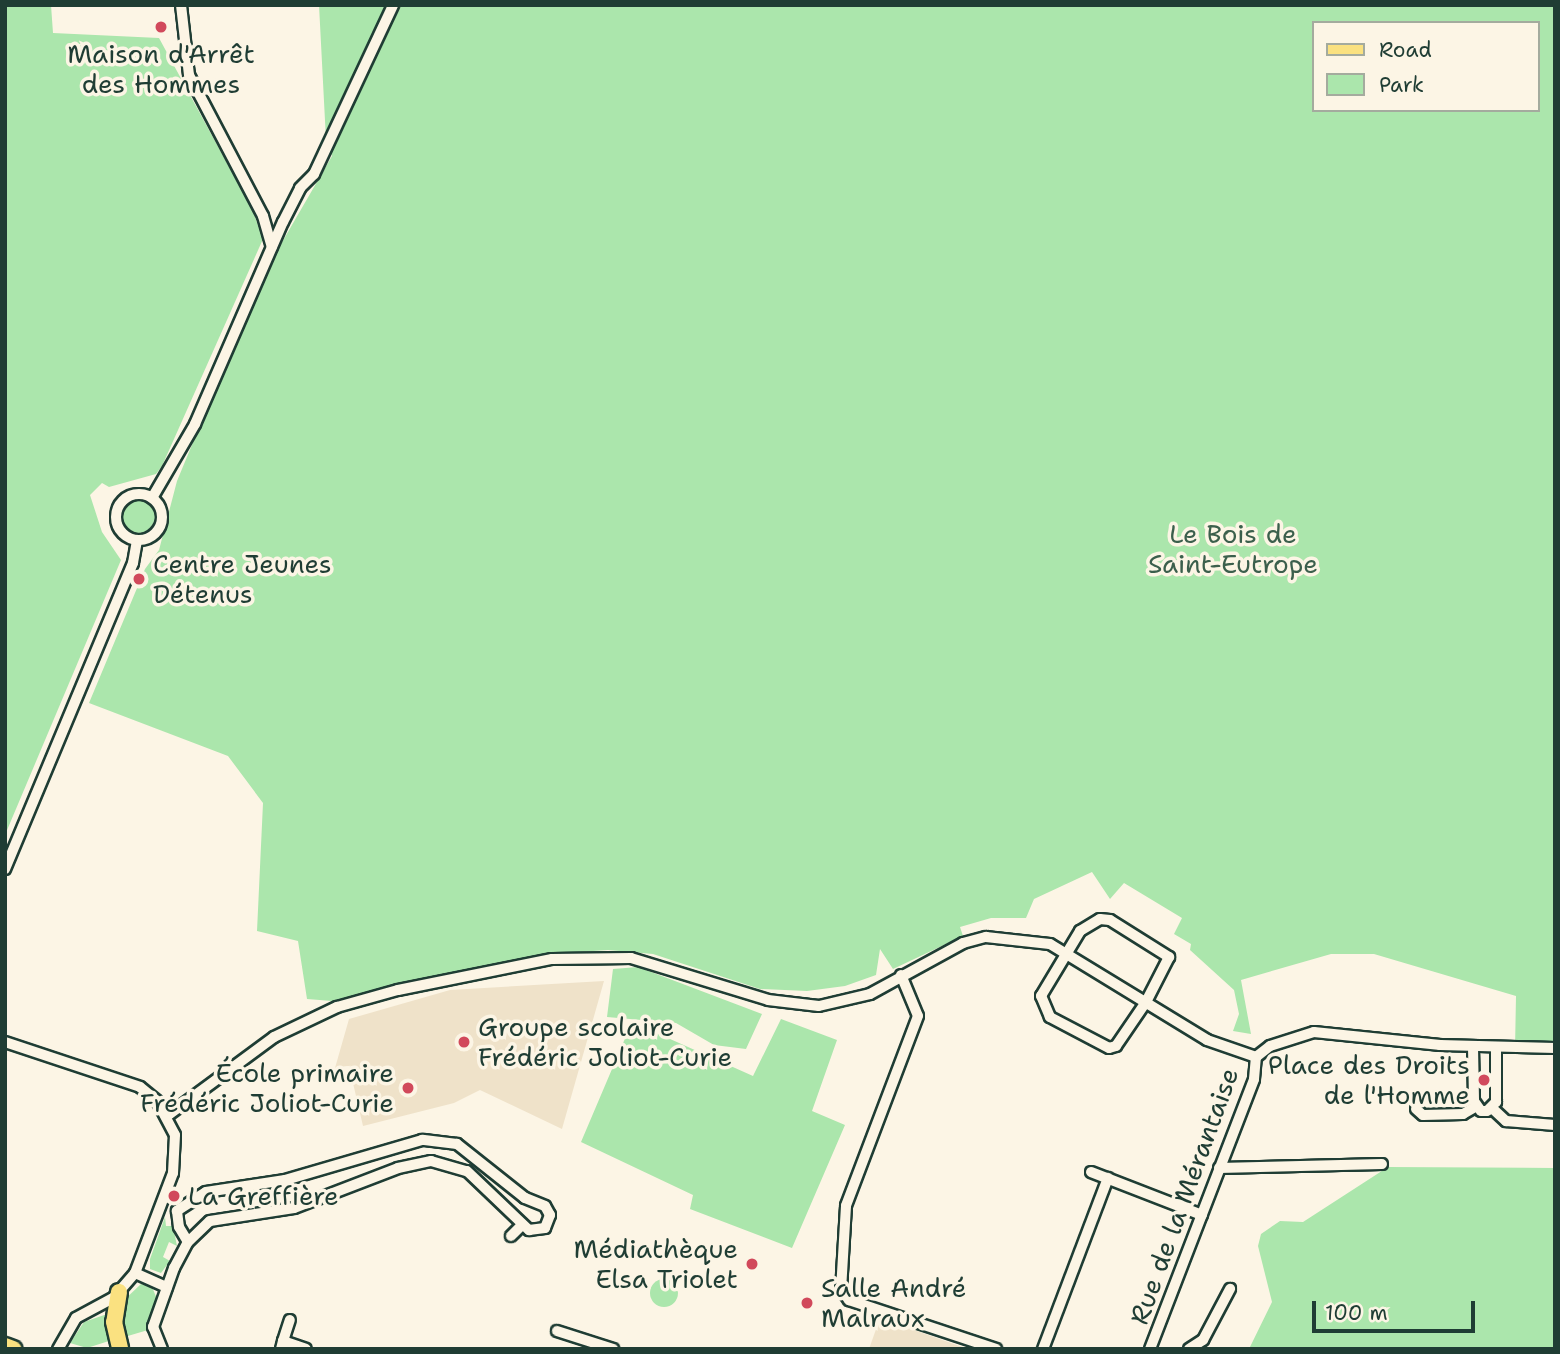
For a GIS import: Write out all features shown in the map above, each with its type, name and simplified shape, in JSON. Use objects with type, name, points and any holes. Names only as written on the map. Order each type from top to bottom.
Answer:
[{"type":"main road","points":[[119,1292],[114,1322],[120,1349]]},
{"type":"main road","points":[[5,1346],[13,1349]]},
{"type":"street","points":[[181,5],[189,75],[263,216],[272,247]]},
{"type":"street","points":[[152,498],[195,424],[300,187],[314,174],[393,5]]},
{"type":"street","points":[[128,496],[152,498],[161,511],[160,527],[151,538],[137,541],[119,530],[117,508],[128,496]]},
{"type":"street","points":[[5,869],[133,563],[137,541]]},
{"type":"street","points":[[1100,919],[1166,952],[1170,964],[1116,1046],[1109,1048],[1050,1017],[1041,996],[1067,953],[1085,925],[1100,919]]},
{"type":"street","points":[[167,1116],[274,1037],[337,1007],[463,976],[552,960],[631,958],[768,1000],[819,1006],[870,994],[901,975],[986,937],[1030,939],[1067,953],[1208,1040],[1256,1057],[1270,1046],[1314,1032],[1473,1047],[1555,1048]]},
{"type":"street","points":[[901,975],[918,1016],[846,1206],[841,1289],[849,1300],[996,1349]]},
{"type":"street","points":[[5,1042],[140,1087],[167,1116],[177,1144],[173,1173],[135,1273],[119,1292],[76,1318],[58,1349]]},
{"type":"street","points":[[1473,1047],[1475,1107]]},
{"type":"street","points":[[1493,1109],[1496,1048]]},
{"type":"street","name":"Rue de la Mérantaise","points":[[1150,1349],[1254,1079],[1256,1057]]},
{"type":"street","points":[[1416,1109],[1423,1115],[1463,1114],[1475,1107],[1493,1109],[1506,1121],[1555,1125]]},
{"type":"street","points":[[162,1349],[153,1327],[167,1287],[188,1242],[210,1221],[294,1208],[398,1168],[431,1161],[467,1171],[522,1225],[534,1231],[545,1227],[550,1219],[545,1206],[525,1198],[457,1144],[437,1140],[409,1143],[285,1180],[243,1183],[206,1192],[180,1207],[177,1221],[188,1242]]},
{"type":"street","points":[[1219,1168],[1381,1164]]},
{"type":"street","points":[[1091,1172],[1202,1214]]},
{"type":"street","points":[[1043,1349],[1108,1178]]},
{"type":"street","points":[[512,1236],[522,1225]]},
{"type":"street","points":[[135,1273],[167,1287]]},
{"type":"street","points":[[1189,1349],[1203,1340],[1230,1289]]},
{"type":"street","points":[[290,1320],[282,1345],[306,1349]]},
{"type":"street","points":[[557,1331],[613,1349]]},
{"type":"shaded area","name":"Groupe scolaire Frédéric Joliot-Curie","points":[[604,981],[562,1129],[480,1090],[454,1103],[363,1126],[349,1066],[335,1068],[349,1019],[450,990]]},
{"type":"shaded area","points":[[880,1318],[968,1349],[869,1349]]},
{"type":"green space","points":[[5,5],[51,5],[53,33],[159,38],[253,211],[263,239],[162,466],[156,474],[109,487],[102,483],[90,495],[102,532],[121,560],[5,835]]},
{"type":"green space","name":"Le Bois de Saint-Eutrope","points":[[319,5],[1555,5],[1555,1048],[1515,1049],[1516,996],[1374,954],[1331,954],[1241,980],[1251,1034],[1233,1031],[1239,1014],[1234,990],[1190,950],[1191,944],[1174,934],[1182,918],[1124,883],[1110,899],[1092,872],[1034,899],[1026,918],[991,918],[960,927],[963,936],[893,969],[880,949],[876,975],[845,986],[807,991],[760,989],[653,954],[608,950],[548,954],[332,1001],[307,999],[298,941],[257,931],[263,803],[228,756],[89,703],[145,569],[159,550],[177,481],[242,324],[274,256],[332,156],[326,140]]},
{"type":"green space","points":[[138,499],[150,504],[155,516],[150,528],[138,533],[126,528],[121,516],[126,504]]},
{"type":"green space","points":[[638,967],[762,1014],[746,1049],[714,1045],[676,1023],[607,1017],[613,969]]},
{"type":"green space","points":[[781,1019],[837,1040],[812,1111],[845,1125],[792,1248],[690,1209],[693,1195],[581,1142],[632,1022],[753,1076]]},
{"type":"green space","points":[[1388,1167],[1555,1168],[1555,1349],[1249,1349],[1272,1302],[1258,1246],[1261,1234],[1280,1221],[1303,1222]]},
{"type":"green space","points":[[165,1217],[166,1226],[173,1226],[177,1246],[169,1242],[163,1257],[170,1261],[161,1273],[150,1269],[150,1259]]},
{"type":"green space","points":[[664,1279],[674,1283],[678,1293],[674,1303],[664,1307],[654,1303],[650,1293],[654,1283]]},
{"type":"green space","points":[[141,1284],[152,1287],[157,1299],[148,1330],[121,1338],[122,1302]]},
{"type":"green space","points":[[110,1313],[112,1340],[87,1348],[70,1343],[84,1322]]},
{"type":"place","name":"Maison d'Arrêt des Hommes","points":[[161,27]]},
{"type":"place","name":"Centre Jeunes Détenus","points":[[139,579]]},
{"type":"place","name":"Groupe scolaire Frédéric Joliot-Curie","points":[[464,1042]]},
{"type":"place","name":"Place des Droits de l'Homme","points":[[1484,1080]]},
{"type":"place","name":"École primaire Frédéric Joliot-Curie","points":[[408,1088]]},
{"type":"place","name":"La Greffière","points":[[174,1196]]},
{"type":"place","name":"Médiathèque Elsa Triolet","points":[[752,1264]]},
{"type":"place","name":"Salle André Malraux","points":[[807,1303]]}]
